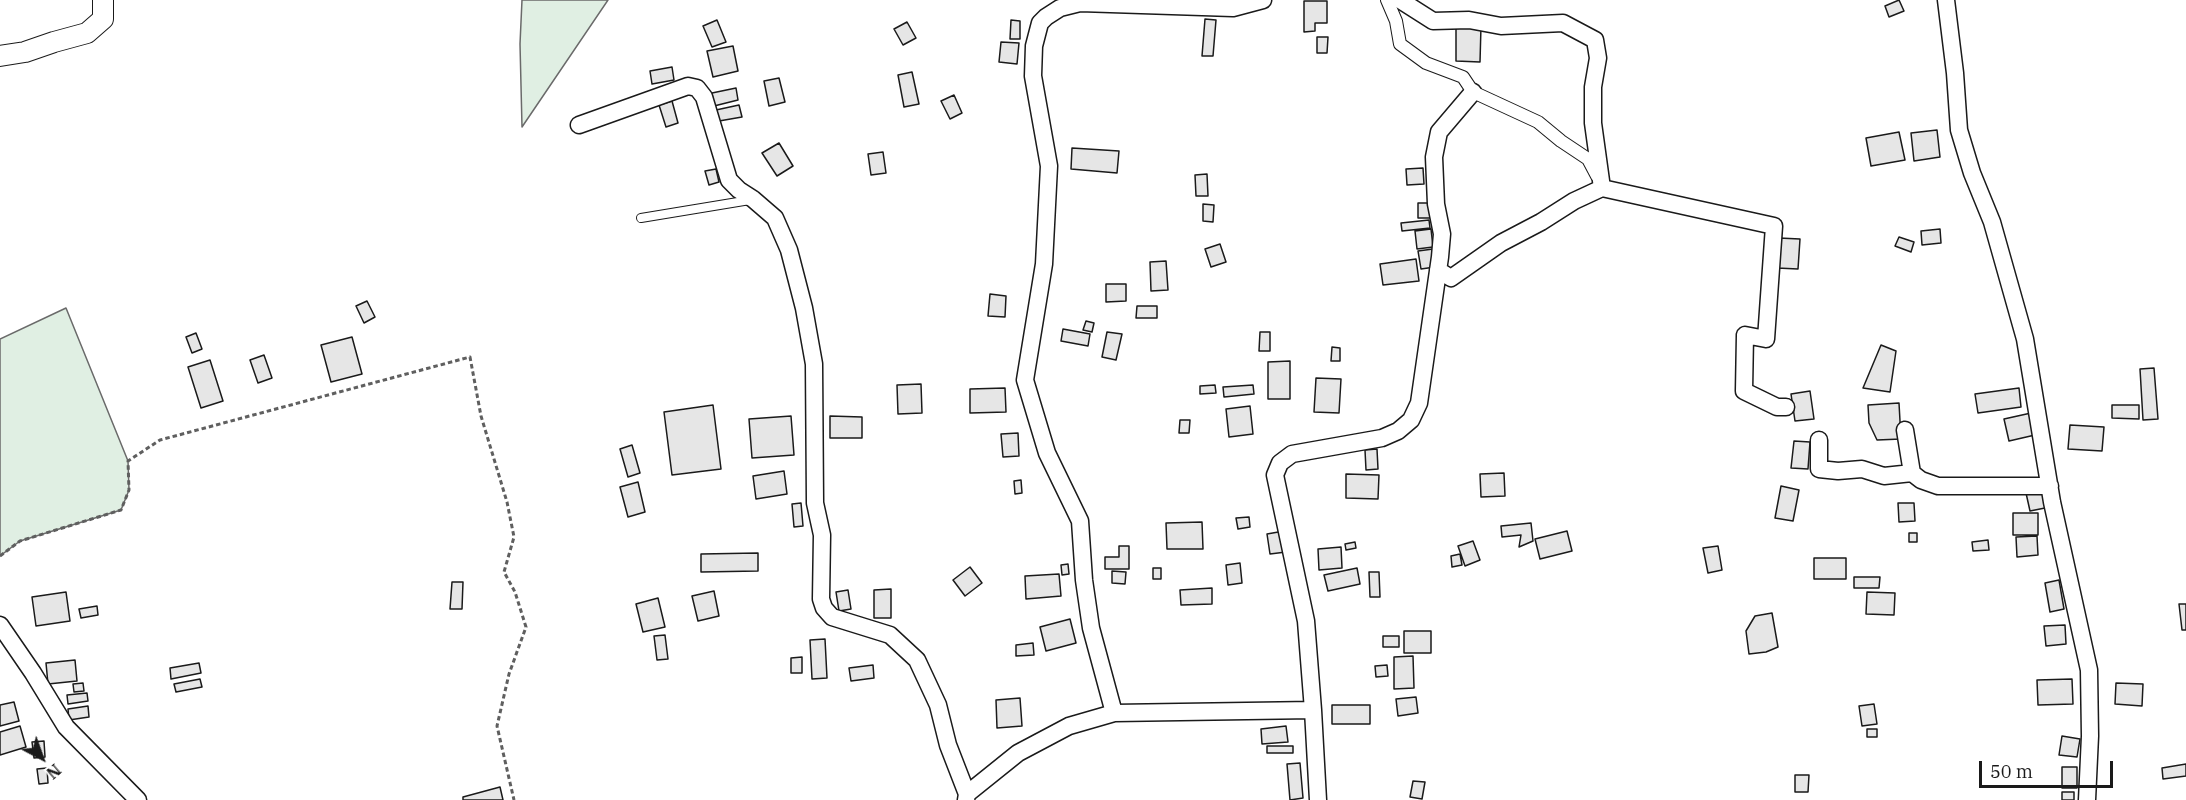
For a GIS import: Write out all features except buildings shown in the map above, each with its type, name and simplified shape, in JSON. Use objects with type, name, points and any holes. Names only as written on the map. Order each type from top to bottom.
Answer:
[{"type":"street","points":[[0,56],[25,52],[87,33],[103,19],[103,0]]},
{"type":"street","points":[[1114,713],[1091,628],[1084,580],[1080,521],[1047,453],[1025,380],[1044,264],[1049,166],[1032,76],[1034,46],[1040,23],[1046,17],[1060,8],[1080,3],[1233,8],[1263,0]]},
{"type":"street","points":[[1387,0],[1396,21],[1400,44],[1426,63],[1463,77],[1473,92],[1538,122],[1588,159],[1602,188]]},
{"type":"street","points":[[1400,0],[1433,21],[1469,20],[1501,26],[1563,23],[1594,40],[1598,58],[1593,87],[1593,123],[1602,188]]},
{"type":"street","points":[[1946,0],[1959,130],[1972,173],[1992,222],[2025,339],[2050,486],[2089,670],[2090,736],[2087,800]]},
{"type":"street","points":[[579,125],[688,86],[697,88],[704,97],[729,180],[775,218],[789,250],[804,308],[814,364],[815,502],[822,535],[821,599],[824,608],[832,617],[890,635],[916,660],[938,705],[948,745],[967,797],[1018,753],[1069,726],[1114,713],[1313,710]]},
{"type":"street","points":[[1318,800],[1306,621],[1275,475],[1280,463],[1292,454],[1382,438],[1398,431],[1411,420],[1419,403],[1442,234],[1436,204],[1434,157],[1439,132],[1473,92]]},
{"type":"street","points":[[1438,270],[1450,278],[1501,243],[1542,222],[1574,201],[1602,188],[1774,226],[1766,339],[1745,335],[1744,391],[1778,407],[1786,407]]},
{"type":"street","points":[[1905,430],[1912,473],[1921,480],[1938,486],[2050,486]]},
{"type":"street","points":[[1819,440],[1819,469],[1838,471],[1862,469],[1884,476],[1912,473]]},
{"type":"street","points":[[0,625],[66,727],[138,800]]},
{"type":"lane","points":[[641,218],[753,199]]},
{"type":"path","points":[[0,556],[20,541],[121,510],[129,490],[128,461],[160,440],[470,357],[481,416],[507,501],[514,537],[504,572],[515,592],[526,627],[509,674],[497,726],[514,800]]},
{"type":"green space","points":[[522,0],[608,0],[522,127],[520,44]]},
{"type":"green space","points":[[66,308],[128,461],[129,490],[121,510],[20,541],[0,556],[0,339]]}]
